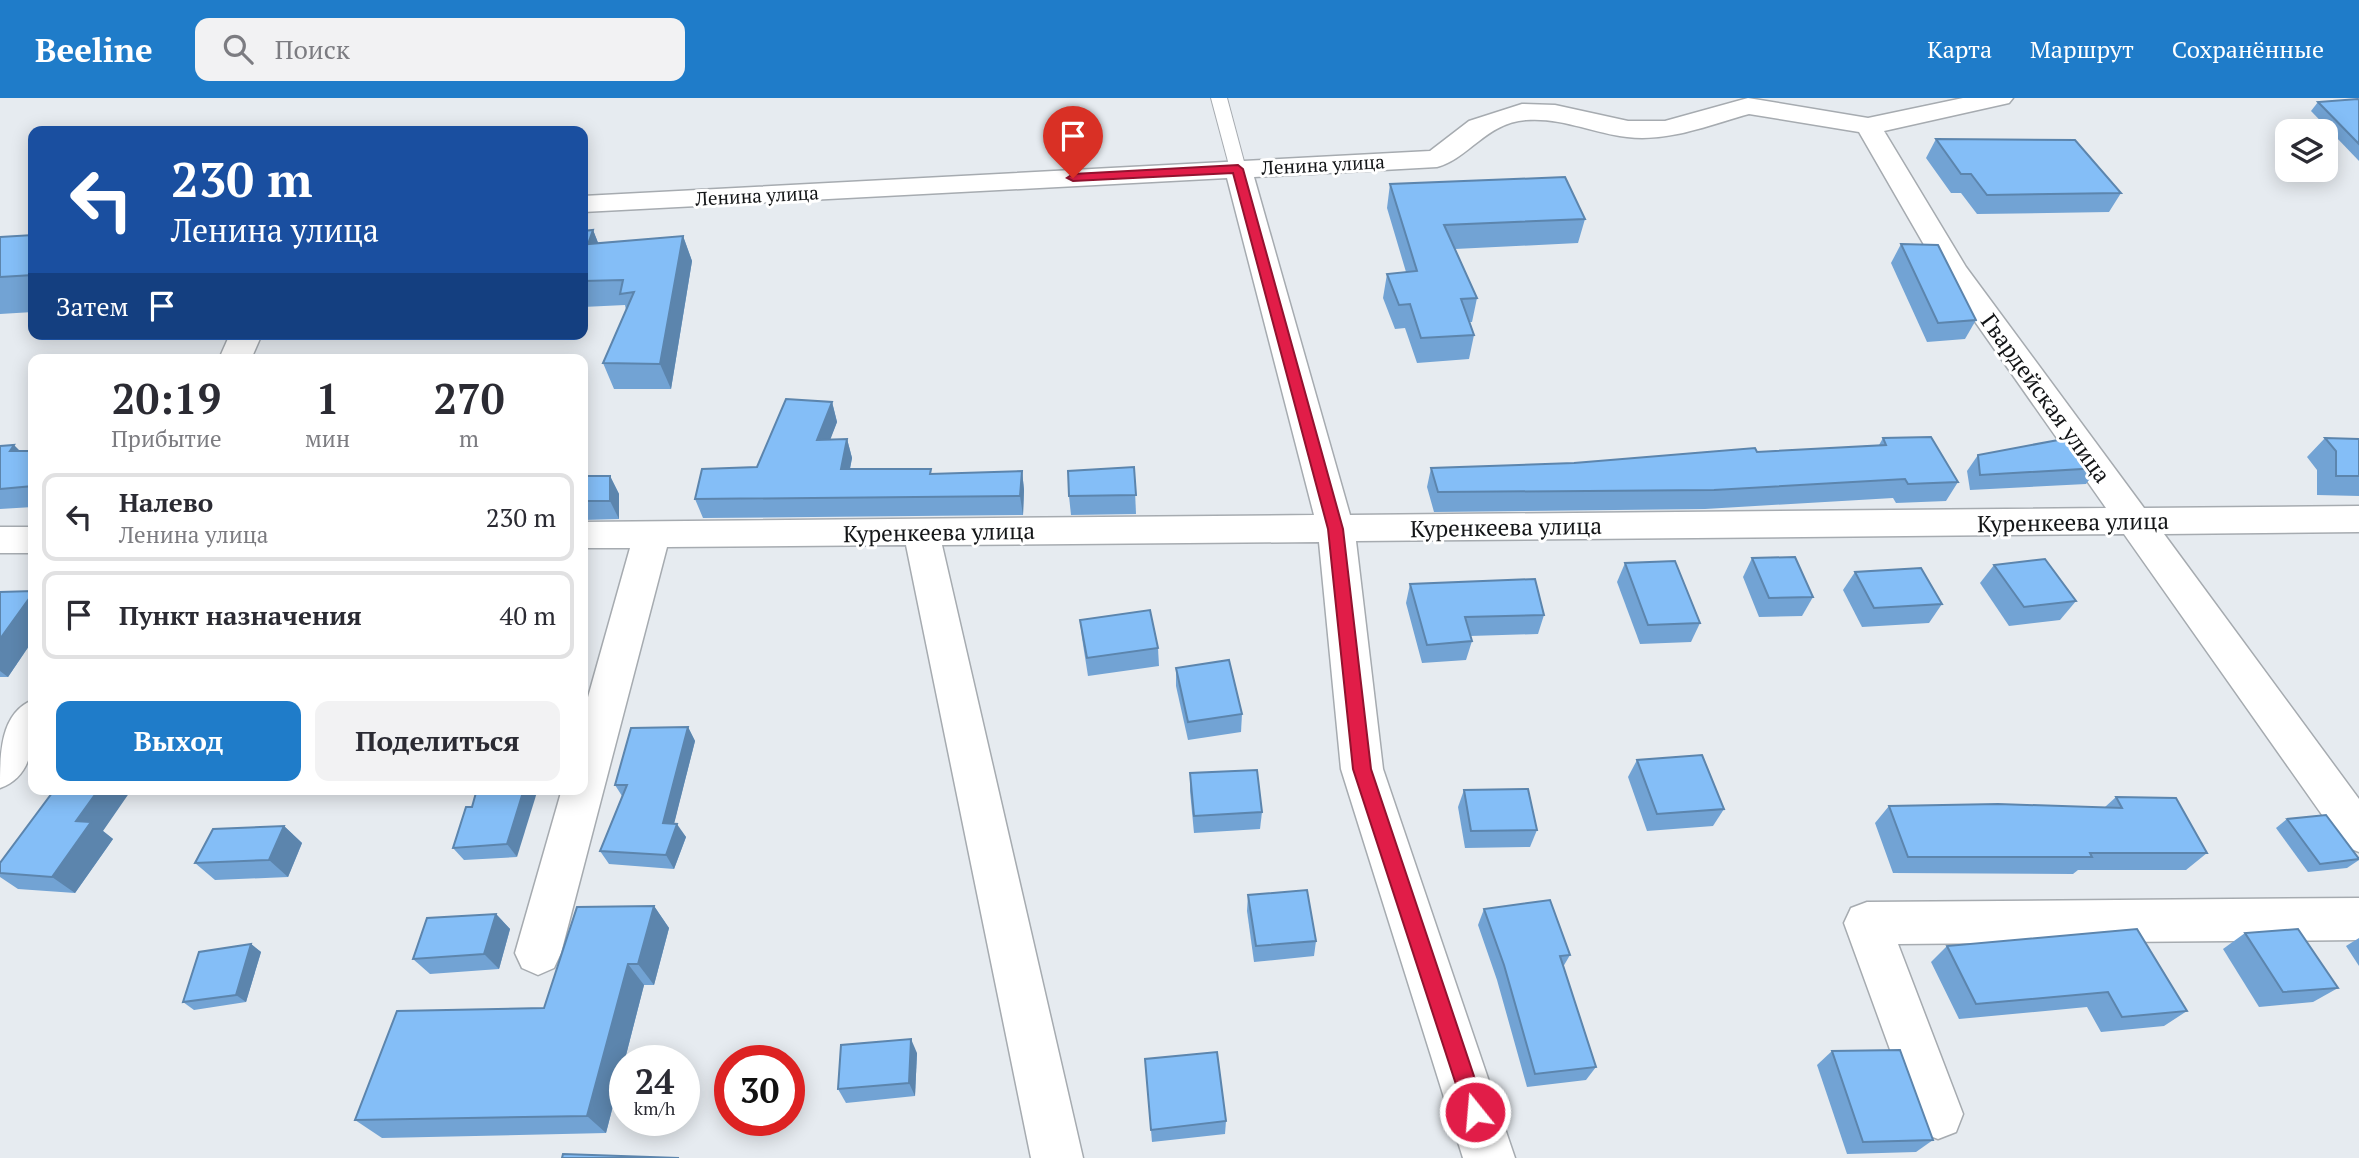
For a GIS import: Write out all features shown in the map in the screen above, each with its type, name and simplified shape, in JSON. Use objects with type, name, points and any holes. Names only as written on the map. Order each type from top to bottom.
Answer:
[{"type":"street","name":"Ленина улица","points":[[588,204],[1437,159],[1478,127],[1522,112],[1555,113],[1628,129],[1666,129],[1745,102],[1868,126],[2000,98]]},
{"type":"street","name":"Гвардейская улица","points":[[1868,126],[1953,269],[2359,833]]},
{"type":"street","points":[[1238,169],[1336,529],[1362,769],[1489,1158]]},
{"type":"street","name":"Куренкеева улица","points":[[588,535],[2359,519]]},
{"type":"street","points":[[921,532],[1057,1158]]},
{"type":"street","points":[[588,771],[652,535]]},
{"type":"street","points":[[0,540],[28,540]]},
{"type":"street","points":[[0,770],[28,725]]},
{"type":"street","points":[[538,953],[581,795]]},
{"type":"street","points":[[1938,1114],[1867,923],[2359,919]]},
{"type":"lane","points":[[1219,98],[1238,169]]},
{"type":"building","points":[[2359,100],[2359,144],[2338,122],[2338,119],[2335,119],[2318,102]]},
{"type":"building","points":[[1936,139],[2075,140],[2121,193],[1987,195],[1971,174],[1961,174]]},
{"type":"building","points":[[1565,177],[1585,219],[1444,225],[1477,298],[1461,299],[1474,335],[1421,338],[1410,304],[1399,305],[1387,274],[1417,271],[1390,184]]},
{"type":"building","points":[[588,230],[593,230],[588,244]]},
{"type":"building","points":[[28,235],[28,275],[0,277],[0,237]]},
{"type":"building","points":[[683,236],[660,364],[603,363],[634,292],[620,294],[623,280],[588,281],[588,244]]},
{"type":"building","points":[[1901,244],[1938,245],[1976,320],[1938,323]]},
{"type":"building","points":[[786,399],[832,402],[817,440],[847,439],[841,469],[931,469],[930,474],[1022,471],[1020,496],[695,499],[702,469],[757,467]]},
{"type":"building","points":[[1931,437],[1958,482],[1908,484],[1905,479],[1714,490],[1438,492],[1431,468],[1574,463],[1755,448],[1757,452],[1886,445],[1883,438]]},
{"type":"building","points":[[2074,437],[2098,468],[1980,475],[1978,455]]},
{"type":"building","points":[[2325,438],[2359,439],[2359,476],[2336,476],[2336,451]]},
{"type":"building","points":[[14,445],[10,451],[28,451],[28,486],[0,489],[0,446]]},
{"type":"building","points":[[1134,467],[1136,495],[1069,496],[1068,471]]},
{"type":"building","points":[[588,476],[610,476],[610,501],[588,501]]},
{"type":"building","points":[[1795,557],[1813,597],[1769,598],[1752,558]]},
{"type":"building","points":[[2045,559],[2076,601],[2024,607],[1994,565]]},
{"type":"building","points":[[1675,561],[1700,623],[1648,625],[1625,563]]},
{"type":"building","points":[[1921,568],[1942,604],[1874,608],[1855,572]]},
{"type":"building","points":[[1535,579],[1544,615],[1465,617],[1472,641],[1427,645],[1410,584]]},
{"type":"building","points":[[28,591],[28,600],[0,639],[0,592]]},
{"type":"building","points":[[1150,610],[1158,648],[1087,658],[1080,620]]},
{"type":"building","points":[[1229,660],[1242,714],[1188,722],[1176,668]]},
{"type":"building","points":[[688,727],[663,823],[677,824],[666,855],[600,851],[627,785],[615,785],[631,728]]},
{"type":"building","points":[[1702,755],[1724,809],[1657,814],[1637,760]]},
{"type":"building","points":[[1257,770],[1262,812],[1194,816],[1190,773]]},
{"type":"building","points":[[1528,789],[1537,830],[1471,831],[1464,790]]},
{"type":"building","points":[[51,795],[95,795],[76,821],[91,822],[52,877],[0,873],[0,863]]},
{"type":"building","points":[[475,795],[522,795],[507,844],[453,848],[466,807],[472,807]]},
{"type":"building","points":[[2116,797],[2176,798],[2207,853],[2090,853],[2092,857],[1908,857],[1889,806],[1998,804],[2122,808]]},
{"type":"building","points":[[2326,815],[2359,859],[2320,864],[2287,819]]},
{"type":"building","points":[[284,826],[269,860],[195,863],[213,829]]},
{"type":"building","points":[[1307,890],[1316,941],[1256,946],[1248,895]]},
{"type":"building","points":[[1550,900],[1570,955],[1560,956],[1596,1067],[1535,1074],[1504,965],[1484,909]]},
{"type":"building","points":[[654,906],[638,964],[628,964],[587,1116],[355,1120],[397,1011],[544,1008],[577,907]]},
{"type":"building","points":[[496,914],[484,954],[413,959],[427,918]]},
{"type":"building","points":[[2137,929],[2187,1011],[2122,1017],[2108,992],[1976,1004],[1947,946]]},
{"type":"building","points":[[2298,929],[2338,988],[2283,992],[2245,933]]},
{"type":"building","points":[[251,944],[236,995],[183,1002],[199,952]]},
{"type":"building","points":[[911,1039],[909,1083],[838,1089],[841,1045]]},
{"type":"building","points":[[1900,1050],[1933,1140],[1863,1142],[1832,1051]]},
{"type":"building","points":[[1217,1052],[1226,1121],[1151,1130],[1145,1059]]},
{"type":"building","points":[[563,1154],[679,1158],[562,1158]]},
{"type":"route","points":[[1073,178],[1238,169],[1336,529],[1362,769],[1475,1112]]}]
